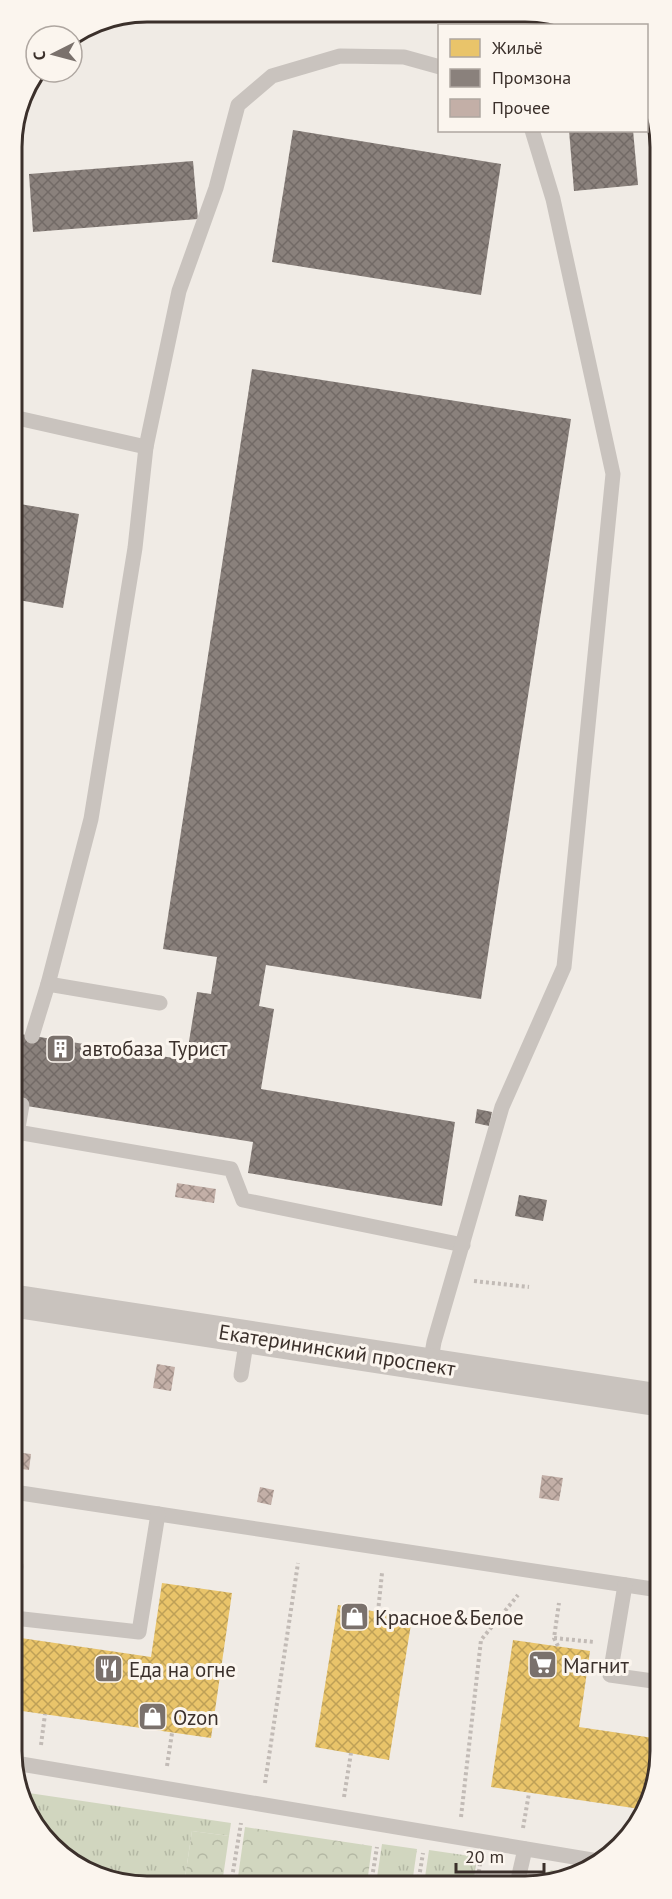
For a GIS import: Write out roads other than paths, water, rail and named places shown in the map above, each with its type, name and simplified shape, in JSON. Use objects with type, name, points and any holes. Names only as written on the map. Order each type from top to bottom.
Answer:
[{"type":"street","name":"Екатерининский проспект","points":[[22,1301],[649,1399]]},
{"type":"lane","points":[[32,1036],[91,819],[135,548],[146,447],[179,291],[216,188],[238,105],[272,76],[340,56],[404,57],[438,66]]},
{"type":"lane","points":[[430,1365],[434,1342],[502,1107],[564,967],[613,474],[553,199],[533,132]]},
{"type":"lane","points":[[23,419],[146,447]]},
{"type":"lane","points":[[48,984],[160,1004]]},
{"type":"lane","points":[[22,1133],[231,1169],[243,1200],[463,1245]]},
{"type":"lane","points":[[241,1375],[247,1336]]},
{"type":"lane","points":[[22,1493],[649,1588]]},
{"type":"lane","points":[[22,1619],[140,1632],[158,1514]]},
{"type":"lane","points":[[625,1585],[610,1675],[649,1680]]},
{"type":"lane","points":[[24,1765],[588,1859]]},
{"type":"lane","points":[[518,1876],[522,1849]]},
{"type":"place","name":"автобаза Турист","points":[[61,1048]]},
{"type":"place","name":"Красное&Белое","points":[[354,1617]]},
{"type":"place","name":"Магнит","points":[[542,1665]]},
{"type":"place","name":"Еда на огне","points":[[108,1669]]},
{"type":"place","name":"Ozon","points":[[152,1717]]}]
